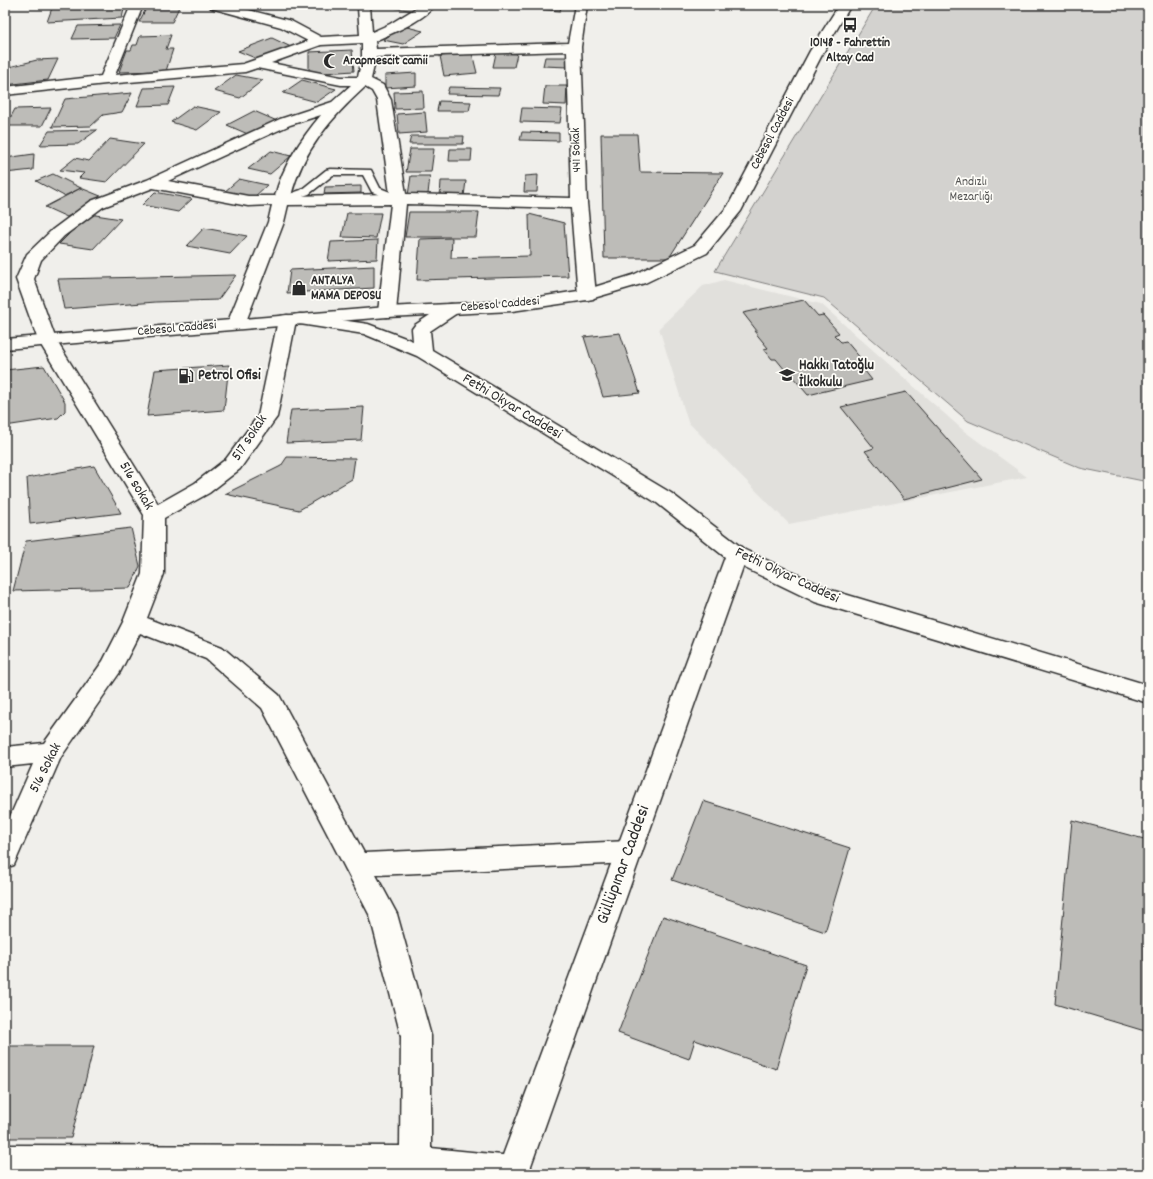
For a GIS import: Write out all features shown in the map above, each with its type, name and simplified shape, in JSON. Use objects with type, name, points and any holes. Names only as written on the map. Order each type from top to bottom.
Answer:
[{"type":"street","points":[[106,80],[136,6],[138,5]]},
{"type":"street","points":[[215,5],[286,24],[318,41],[369,46],[574,47]]},
{"type":"street","points":[[236,324],[276,222],[287,179],[310,137],[338,105],[364,81],[369,46],[366,35],[364,6],[361,5]]},
{"type":"street","points":[[369,46],[429,5]]},
{"type":"street","name":"441 Sokak","points":[[581,5],[574,47],[579,203],[587,295]]},
{"type":"street","name":"Cebesol Caddesi","points":[[5,344],[293,319],[387,312],[512,306],[587,295],[639,279],[701,249],[736,208],[817,51],[845,5]]},
{"type":"street","points":[[5,91],[106,80],[245,68],[318,41]]},
{"type":"street","points":[[256,64],[341,81],[364,81],[378,88],[384,100],[399,199],[387,312]]},
{"type":"street","name":"516 sokak","points":[[112,666],[134,622],[154,574],[154,515],[47,340],[25,279],[33,258],[58,233],[97,204],[152,183],[285,122],[338,105]]},
{"type":"street","points":[[152,183],[248,201],[399,199],[579,203]]},
{"type":"street","points":[[423,352],[421,329],[450,309]]},
{"type":"street","name":"Fethi Okyar Caddesi","points":[[293,319],[368,329],[423,352],[664,498],[737,555],[823,596],[1148,694]]},
{"type":"street","name":"517 sokak","points":[[154,515],[202,488],[233,464],[267,417],[293,319]]},
{"type":"street","name":"Güllüpınar Caddesi","points":[[514,1173],[737,555]]},
{"type":"street","points":[[134,622],[214,654],[271,702],[383,914],[416,1036],[415,1162]]},
{"type":"street","name":"516 Sokak","points":[[5,857],[50,752],[112,666]]},
{"type":"street","points":[[5,757],[50,752]]},
{"type":"street","points":[[357,865],[629,852]]},
{"type":"street","points":[[5,1161],[415,1162],[514,1173]]},
{"type":"lane","points":[[282,200],[305,192],[330,172],[367,172],[376,190],[399,199]]},
{"type":"shaded area","name":"Hakkı Tatoğlu İlkokulu","points":[[724,280],[821,304],[964,431],[1027,477],[789,524],[688,422],[659,328],[703,286]]},
{"type":"green space","name":"Andızlı Mezarlığı","points":[[876,5],[1148,5],[1148,482],[1080,468],[968,421],[824,298],[715,271]]},
{"type":"building","points":[[125,5],[122,18],[47,22],[52,8]]},
{"type":"building","points":[[148,5],[180,5],[172,22],[139,22]]},
{"type":"building","points":[[399,5],[420,5],[414,11],[396,8]]},
{"type":"building","points":[[536,5],[562,5],[560,11],[535,9]]},
{"type":"building","points":[[120,25],[114,38],[72,39],[78,26]]},
{"type":"building","points":[[403,26],[423,31],[403,44],[383,40]]},
{"type":"building","points":[[171,35],[166,49],[173,49],[166,71],[119,72],[127,50],[131,50],[133,45],[137,45],[140,36]]},
{"type":"building","points":[[272,38],[291,47],[260,60],[238,51]]},
{"type":"building","name":"Arapmescit camii","points":[[352,50],[354,71],[309,74],[309,52]]},
{"type":"building","points":[[472,53],[477,73],[444,76],[440,56]]},
{"type":"building","points":[[496,53],[517,54],[514,67],[493,67]]},
{"type":"building","points":[[545,57],[569,57],[568,67],[543,66]]},
{"type":"building","points":[[58,59],[48,80],[5,85],[5,68],[37,60]]},
{"type":"building","points":[[416,73],[416,86],[385,88],[385,75]]},
{"type":"building","points":[[236,75],[263,80],[240,98],[214,91]]},
{"type":"building","points":[[302,80],[336,89],[317,102],[283,93]]},
{"type":"building","points":[[545,86],[567,86],[566,105],[543,104]]},
{"type":"building","points":[[175,87],[168,105],[137,106],[144,88]]},
{"type":"building","points":[[449,87],[500,88],[498,95],[447,94]]},
{"type":"building","points":[[423,91],[424,108],[395,109],[394,92]]},
{"type":"building","points":[[132,93],[122,112],[103,115],[91,126],[52,127],[65,99]]},
{"type":"building","points":[[439,101],[471,102],[469,111],[437,111]]},
{"type":"building","points":[[193,106],[221,112],[197,130],[171,122]]},
{"type":"building","points":[[51,108],[42,126],[6,126],[15,109]]},
{"type":"building","points":[[522,108],[562,109],[560,123],[520,122]]},
{"type":"building","points":[[254,111],[277,121],[250,135],[227,125]]},
{"type":"building","points":[[425,112],[427,132],[399,134],[397,114]]},
{"type":"building","points":[[97,130],[78,144],[40,145],[49,131]]},
{"type":"building","points":[[522,132],[559,133],[559,141],[520,140]]},
{"type":"building","points":[[601,134],[637,134],[640,172],[723,173],[669,258],[604,258]]},
{"type":"building","points":[[411,136],[464,136],[463,144],[409,144]]},
{"type":"building","points":[[110,139],[144,144],[107,182],[79,178],[84,173],[60,170],[75,158],[89,161]]},
{"type":"building","points":[[410,149],[434,149],[431,172],[406,172]]},
{"type":"building","points":[[450,149],[472,149],[471,161],[449,161]]},
{"type":"building","points":[[271,151],[291,156],[270,174],[248,169]]},
{"type":"building","points":[[34,154],[33,170],[5,173],[5,158]]},
{"type":"building","points":[[53,174],[81,188],[64,196],[36,181]]},
{"type":"building","points":[[538,175],[537,192],[524,192],[525,176]]},
{"type":"building","points":[[411,176],[430,176],[428,194],[408,195]]},
{"type":"building","points":[[239,179],[267,185],[252,199],[223,193]]},
{"type":"building","points":[[441,181],[466,181],[464,196],[440,196]]},
{"type":"building","points":[[361,186],[361,193],[324,194],[325,187]]},
{"type":"building","points":[[81,188],[103,197],[67,217],[45,207]]},
{"type":"building","points":[[155,192],[192,199],[178,212],[142,205]]},
{"type":"building","points":[[409,212],[479,212],[476,237],[405,237]]},
{"type":"building","points":[[347,213],[381,213],[376,238],[342,237]]},
{"type":"building","points":[[89,214],[121,219],[93,249],[59,244]]},
{"type":"building","points":[[529,214],[564,223],[568,276],[417,280],[420,239],[452,238],[451,258],[530,256]]},
{"type":"building","points":[[204,228],[247,236],[230,254],[187,246]]},
{"type":"building","points":[[378,240],[377,259],[328,261],[331,242]]},
{"type":"building","points":[[374,266],[374,288],[287,293],[290,270]]},
{"type":"building","points":[[236,275],[218,300],[156,302],[64,309],[58,279]]},
{"type":"building","points":[[804,300],[818,316],[823,315],[839,333],[834,335],[841,342],[846,341],[862,360],[857,361],[872,380],[808,395],[776,359],[772,359],[764,349],[768,348],[754,331],[757,331],[743,313]]},
{"type":"building","points":[[620,333],[640,393],[603,397],[584,337]]},
{"type":"building","points":[[229,365],[224,410],[147,416],[155,370]]},
{"type":"building","points":[[44,366],[65,402],[65,411],[58,418],[5,426],[5,370]]},
{"type":"building","points":[[906,392],[982,479],[904,499],[865,451],[874,448],[841,407]]},
{"type":"building","points":[[364,407],[361,440],[286,443],[291,410]]},
{"type":"building","points":[[287,457],[355,458],[352,479],[299,510],[225,494],[281,466]]},
{"type":"building","points":[[94,466],[121,513],[30,524],[27,478]]},
{"type":"building","points":[[131,528],[140,566],[130,588],[13,591],[26,541]]},
{"type":"building","points":[[703,801],[850,848],[825,932],[672,880]]},
{"type":"building","points":[[1072,820],[1148,840],[1148,1032],[1055,1004]]},
{"type":"building","points":[[663,916],[806,965],[776,1069],[695,1040],[689,1059],[618,1033]]},
{"type":"building","points":[[5,1046],[94,1046],[71,1138],[5,1138]]},
{"type":"place","name":"10148 - Fahrettin Altay Cad","points":[[850,25]]},
{"type":"place","name":"Arapmescit camii","points":[[331,61]]},
{"type":"place","name":"ANTALYA MAMA DEPOSU","points":[[299,288]]},
{"type":"place","name":"Hakkı Tatoğlu İlkokulu","points":[[787,375]]},
{"type":"place","name":"Petrol Ofisi","points":[[186,376]]}]
